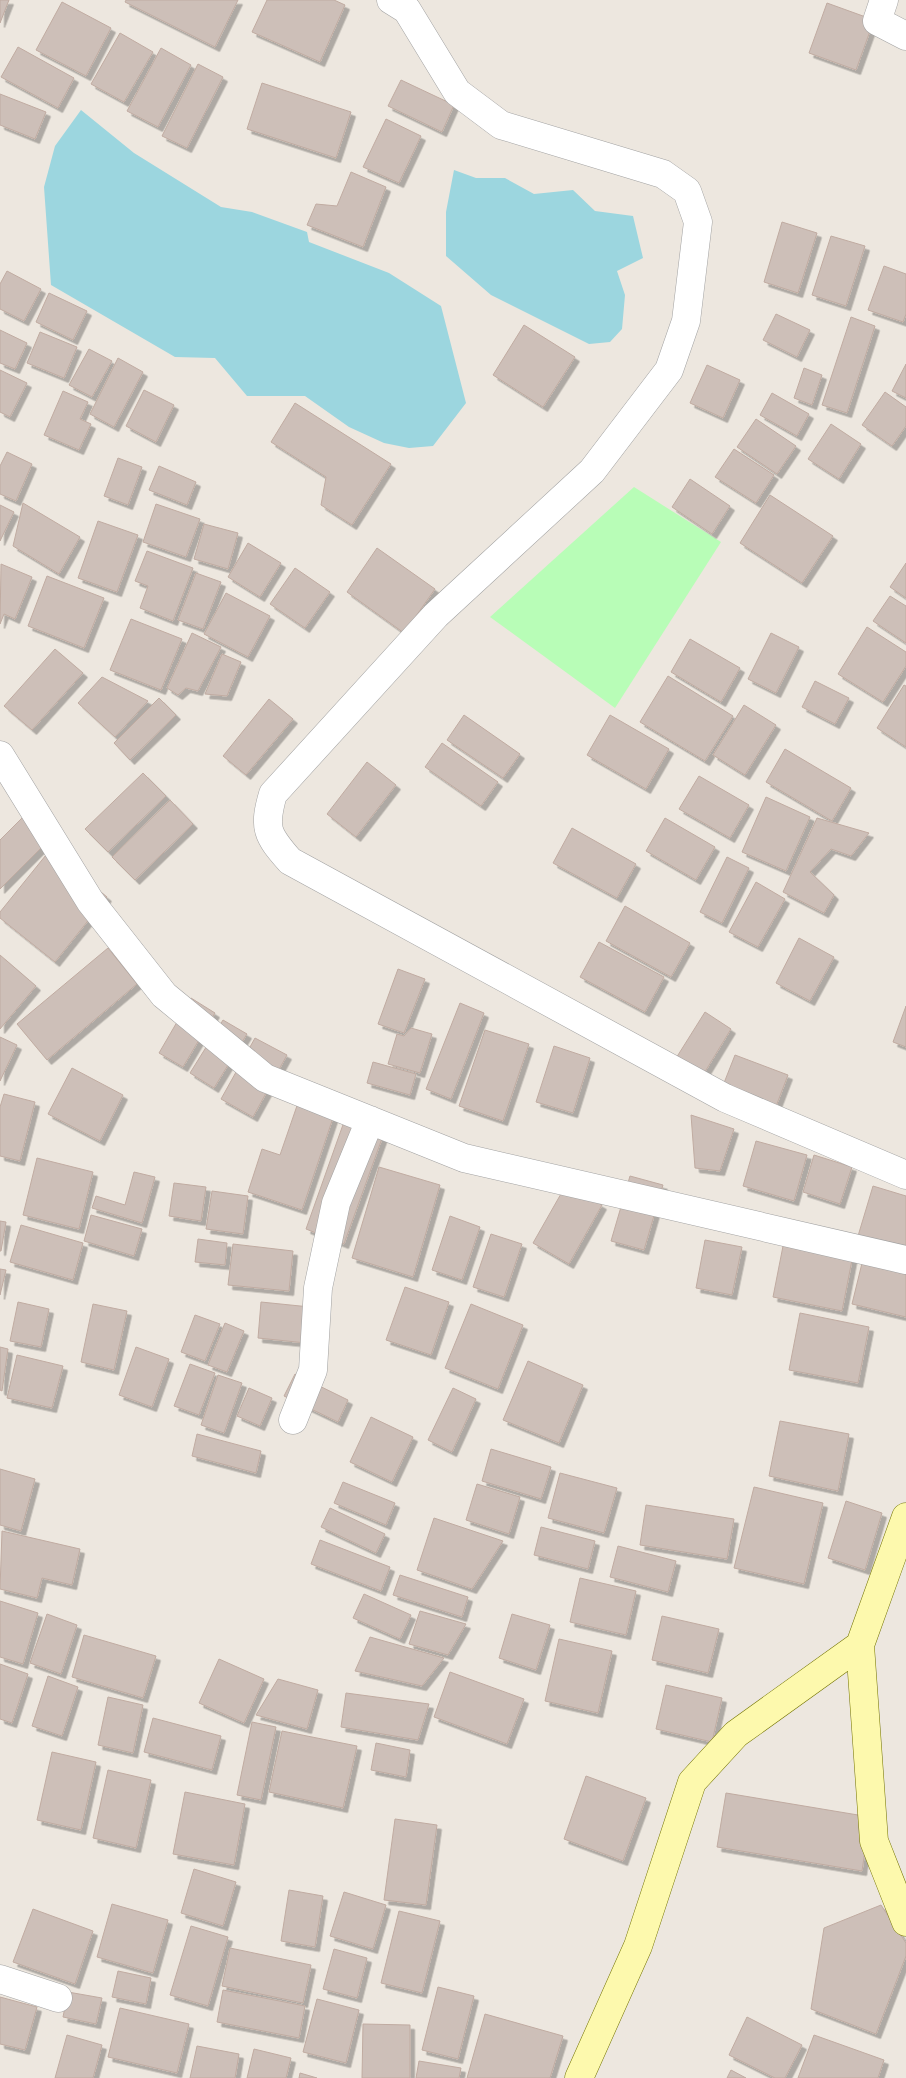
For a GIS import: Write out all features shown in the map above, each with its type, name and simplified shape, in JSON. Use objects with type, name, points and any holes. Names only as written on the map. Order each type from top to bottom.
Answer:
[{"type":"street","points":[[392,0],[407,10],[457,92],[501,125],[663,174],[687,191],[698,222],[686,321],[669,370],[592,471],[436,615],[273,794],[266,817],[272,840],[290,861],[725,1098],[906,1175]]},
{"type":"street","points":[[884,0],[877,21],[906,36]]},
{"type":"street","points":[[0,755],[90,901],[164,996],[265,1078],[464,1158],[906,1260]]},
{"type":"street","points":[[294,1420],[313,1370],[318,1288],[336,1203],[370,1120]]},
{"type":"street","points":[[906,1517],[860,1645],[874,1841],[906,1922]]},
{"type":"street","points":[[579,2078],[638,1946],[692,1782],[736,1734],[860,1645]]},
{"type":"street","points":[[0,1979],[58,1998]]},
{"type":"green space","points":[[634,487],[721,542],[615,708],[490,617]]},
{"type":"water","points":[[81,110],[134,153],[221,207],[252,212],[307,232],[309,242],[389,273],[441,306],[466,403],[433,446],[409,448],[384,443],[349,427],[305,396],[247,396],[215,358],[175,357],[51,285],[44,187],[55,146]]},
{"type":"water","points":[[454,170],[476,178],[505,178],[534,194],[573,190],[595,211],[633,216],[643,258],[617,271],[625,295],[622,329],[610,342],[589,344],[491,295],[446,256],[446,212]]},
{"type":"building","points":[[0,0],[9,0],[0,23]]},
{"type":"building","points":[[126,0],[238,0],[215,47],[125,2]]},
{"type":"building","points":[[267,0],[334,0],[345,5],[320,62],[252,32]]},
{"type":"building","points":[[62,2],[111,28],[86,76],[36,50]]},
{"type":"building","points":[[827,3],[874,20],[856,70],[809,53]]},
{"type":"building","points":[[120,33],[153,52],[124,102],[91,84]]},
{"type":"building","points":[[18,47],[74,78],[58,108],[1,77]]},
{"type":"building","points":[[161,48],[191,65],[158,127],[127,111]]},
{"type":"building","points":[[198,64],[223,77],[187,148],[162,136]]},
{"type":"building","points":[[401,80],[454,105],[442,132],[388,106]]},
{"type":"building","points":[[262,83],[351,112],[336,158],[247,129]]},
{"type":"building","points":[[0,94],[46,112],[35,139],[0,125]]},
{"type":"building","points":[[386,119],[421,136],[399,183],[363,167]]},
{"type":"building","points":[[351,172],[386,187],[363,247],[307,225],[316,204],[337,206]]},
{"type":"building","points":[[782,222],[817,233],[798,293],[764,282]]},
{"type":"building","points":[[831,236],[865,246],[846,306],[812,295]]},
{"type":"building","points":[[884,266],[906,274],[906,314],[903,322],[868,310]]},
{"type":"building","points":[[7,271],[41,289],[24,321],[0,309],[0,284]]},
{"type":"building","points":[[49,293],[87,311],[73,340],[36,322]]},
{"type":"building","points":[[776,314],[810,330],[797,357],[763,340]]},
{"type":"building","points":[[851,317],[875,326],[847,413],[822,405]]},
{"type":"building","points":[[524,325],[575,357],[543,407],[493,375]]},
{"type":"building","points":[[0,330],[27,343],[15,369],[0,363]]},
{"type":"building","points":[[40,332],[77,347],[64,378],[27,363]]},
{"type":"building","points":[[89,349],[112,361],[92,397],[69,385]]},
{"type":"building","points":[[118,358],[143,372],[114,427],[90,414]]},
{"type":"building","points":[[906,364],[906,398],[892,391]]},
{"type":"building","points":[[707,365],[740,380],[723,418],[690,403]]},
{"type":"building","points":[[804,368],[822,375],[812,405],[794,398]]},
{"type":"building","points":[[0,370],[27,383],[10,417],[0,412]]},
{"type":"building","points":[[144,390],[174,405],[156,442],[126,426]]},
{"type":"building","points":[[63,391],[88,402],[80,419],[91,424],[79,450],[44,435]]},
{"type":"building","points":[[885,392],[906,407],[906,426],[892,446],[862,425]]},
{"type":"building","points":[[772,393],[809,414],[797,436],[760,415]]},
{"type":"building","points":[[295,403],[391,464],[352,525],[321,505],[326,477],[271,442]]},
{"type":"building","points":[[756,419],[796,446],[777,474],[737,447]]},
{"type":"building","points":[[831,424],[861,444],[839,479],[808,459]]},
{"type":"building","points":[[734,449],[774,475],[756,503],[715,477]]},
{"type":"building","points":[[7,452],[32,464],[16,501],[0,494],[0,466]]},
{"type":"building","points":[[118,458],[142,467],[128,505],[104,496]]},
{"type":"building","points":[[159,466],[196,482],[187,505],[149,490]]},
{"type":"building","points":[[690,479],[730,506],[712,534],[672,507]]},
{"type":"building","points":[[770,495],[833,536],[802,583],[740,543]]},
{"type":"building","points":[[23,503],[80,537],[59,574],[13,546]]},
{"type":"building","points":[[156,504],[200,519],[186,557],[143,542]]},
{"type":"building","points":[[0,505],[14,512],[0,541]]},
{"type":"building","points":[[98,521],[138,535],[117,592],[78,578]]},
{"type":"building","points":[[204,524],[238,533],[228,569],[194,559]]},
{"type":"building","points":[[248,543],[281,563],[260,597],[228,577]]},
{"type":"building","points":[[377,548],[435,589],[404,633],[347,592]]},
{"type":"building","points":[[147,551],[193,568],[173,621],[140,608],[148,586],[135,581]]},
{"type":"building","points":[[906,563],[906,598],[890,587]]},
{"type":"building","points":[[1,564],[32,577],[15,619],[4,614],[0,624]]},
{"type":"building","points":[[295,568],[330,592],[305,628],[270,604]]},
{"type":"building","points":[[196,573],[221,582],[203,629],[178,620]]},
{"type":"building","points":[[47,576],[104,598],[84,648],[28,626]]},
{"type":"building","points":[[226,593],[270,616],[248,657],[204,634]]},
{"type":"building","points":[[890,596],[906,606],[906,643],[873,621]]},
{"type":"building","points":[[131,619],[182,639],[161,690],[110,670]]},
{"type":"building","points":[[867,627],[906,652],[906,666],[883,702],[838,674]]},
{"type":"building","points":[[192,633],[221,647],[198,691],[186,688],[178,695],[167,688]]},
{"type":"building","points":[[771,633],[799,647],[776,693],[748,679]]},
{"type":"building","points":[[690,639],[740,668],[721,702],[671,672]]},
{"type":"building","points":[[55,649],[83,673],[32,730],[4,706]]},
{"type":"building","points":[[222,654],[241,662],[227,696],[205,694]]},
{"type":"building","points":[[668,676],[733,716],[705,761],[640,722]]},
{"type":"building","points":[[102,677],[148,701],[115,737],[78,703]]},
{"type":"building","points":[[815,681],[849,698],[835,724],[802,707]]},
{"type":"building","points":[[904,685],[906,686],[906,747],[877,728]]},
{"type":"building","points":[[159,698],[176,715],[130,760],[114,743]]},
{"type":"building","points":[[269,699],[293,719],[246,775],[223,756]]},
{"type":"building","points":[[744,705],[776,725],[745,775],[713,755]]},
{"type":"building","points":[[464,715],[520,754],[503,778],[447,740]]},
{"type":"building","points":[[610,715],[669,749],[646,789],[587,755]]},
{"type":"building","points":[[442,743],[498,782],[481,806],[425,767]]},
{"type":"building","points":[[785,749],[851,788],[832,821],[766,782]]},
{"type":"building","points":[[367,762],[396,785],[356,837],[327,814]]},
{"type":"building","points":[[143,773],[166,796],[108,852],[85,829]]},
{"type":"building","points":[[699,776],[749,805],[730,838],[679,809]]},
{"type":"building","points":[[766,797],[810,817],[786,871],[742,852]]},
{"type":"building","points":[[170,800],[193,824],[135,880],[112,857]]},
{"type":"building","points":[[23,817],[47,842],[0,889],[0,840]]},
{"type":"building","points":[[665,818],[715,847],[696,880],[646,851]]},
{"type":"building","points":[[817,818],[869,833],[851,856],[831,849],[810,872],[834,895],[824,913],[783,892]]},
{"type":"building","points":[[572,828],[636,864],[617,898],[553,863]]},
{"type":"building","points":[[50,850],[107,897],[55,962],[0,918],[0,912]]},
{"type":"building","points":[[727,857],[749,868],[722,923],[700,912]]},
{"type":"building","points":[[756,882],[785,899],[758,947],[729,932]]},
{"type":"building","points":[[625,906],[690,943],[671,977],[606,941]]},
{"type":"building","points":[[799,938],[834,957],[810,1001],[776,983]]},
{"type":"building","points":[[599,942],[664,977],[645,1012],[580,977]]},
{"type":"building","points":[[108,948],[137,984],[47,1060],[17,1024]]},
{"type":"building","points":[[0,955],[36,986],[0,1029]]},
{"type":"building","points":[[398,969],[425,979],[404,1033],[378,1024]]},
{"type":"building","points":[[191,998],[215,1013],[183,1067],[159,1053]]},
{"type":"building","points":[[460,1003],[484,1013],[451,1099],[426,1089]]},
{"type":"building","points":[[906,1006],[906,1047],[893,1042]]},
{"type":"building","points":[[705,1012],[731,1029],[700,1080],[673,1063]]},
{"type":"building","points":[[223,1020],[247,1034],[214,1088],[190,1073]]},
{"type":"building","points":[[411,1028],[432,1034],[420,1073],[388,1064],[397,1034],[404,1036]]},
{"type":"building","points":[[485,1030],[529,1044],[503,1121],[459,1106]]},
{"type":"building","points":[[0,1037],[17,1045],[0,1081]]},
{"type":"building","points":[[255,1038],[287,1055],[253,1117],[221,1099]]},
{"type":"building","points":[[554,1046],[590,1058],[573,1113],[536,1102]]},
{"type":"building","points":[[735,1055],[788,1075],[775,1109],[722,1088]]},
{"type":"building","points":[[373,1062],[416,1074],[410,1095],[367,1083]]},
{"type":"building","points":[[72,1068],[123,1095],[100,1141],[48,1114]]},
{"type":"building","points":[[4,1094],[35,1102],[20,1161],[0,1156],[0,1107]]},
{"type":"building","points":[[300,1097],[336,1109],[302,1210],[248,1192],[262,1149],[280,1155]]},
{"type":"building","points":[[691,1115],[734,1129],[720,1171],[695,1168]]},
{"type":"building","points":[[345,1119],[384,1133],[344,1244],[306,1229]]},
{"type":"building","points":[[756,1141],[807,1155],[794,1201],[743,1186]]},
{"type":"building","points":[[814,1155],[852,1167],[840,1204],[803,1192]]},
{"type":"building","points":[[37,1158],[93,1172],[79,1229],[23,1215]]},
{"type":"building","points":[[379,1167],[440,1185],[413,1277],[352,1258]]},
{"type":"building","points":[[134,1172],[155,1177],[142,1223],[92,1208],[96,1196],[125,1205]]},
{"type":"building","points":[[630,1176],[663,1185],[644,1250],[611,1241]]},
{"type":"building","points":[[174,1183],[206,1187],[201,1221],[169,1216]]},
{"type":"building","points":[[566,1185],[602,1205],[569,1264],[533,1243]]},
{"type":"building","points":[[873,1186],[906,1196],[906,1250],[858,1236]]},
{"type":"building","points":[[212,1191],[248,1196],[243,1234],[206,1229]]},
{"type":"building","points":[[91,1215],[142,1229],[134,1256],[84,1241]]},
{"type":"building","points":[[450,1216],[480,1227],[462,1280],[432,1270]]},
{"type":"building","points":[[0,1221],[6,1222],[1,1251],[0,1251]]},
{"type":"building","points":[[21,1225],[83,1243],[73,1280],[10,1262]]},
{"type":"building","points":[[491,1234],[522,1244],[504,1297],[473,1287]]},
{"type":"building","points":[[198,1239],[227,1243],[225,1265],[195,1262]]},
{"type":"building","points":[[705,1240],[742,1247],[732,1295],[696,1288]]},
{"type":"building","points":[[784,1241],[853,1255],[842,1311],[773,1297]]},
{"type":"building","points":[[233,1244],[293,1251],[289,1291],[228,1285]]},
{"type":"building","points":[[864,1255],[906,1266],[906,1317],[852,1304]]},
{"type":"building","points":[[0,1269],[6,1270],[0,1295]]},
{"type":"building","points":[[405,1287],[449,1302],[431,1355],[386,1340]]},
{"type":"building","points":[[18,1302],[49,1309],[41,1347],[10,1341]]},
{"type":"building","points":[[261,1302],[310,1307],[306,1343],[258,1338]]},
{"type":"building","points":[[93,1304],[127,1311],[114,1370],[81,1362]]},
{"type":"building","points":[[471,1304],[523,1325],[498,1389],[445,1368]]},
{"type":"building","points":[[800,1313],[869,1327],[858,1383],[789,1370]]},
{"type":"building","points":[[195,1315],[220,1324],[205,1361],[181,1352]]},
{"type":"building","points":[[225,1323],[244,1331],[227,1372],[208,1365]]},
{"type":"building","points":[[0,1347],[8,1349],[2,1391],[0,1390]]},
{"type":"building","points":[[136,1347],[169,1359],[152,1407],[119,1395]]},
{"type":"building","points":[[17,1355],[63,1366],[52,1408],[7,1398]]},
{"type":"building","points":[[528,1361],[583,1385],[559,1443],[503,1420]]},
{"type":"building","points":[[190,1364],[215,1373],[199,1415],[174,1406]]},
{"type":"building","points":[[295,1374],[348,1400],[338,1422],[284,1396]]},
{"type":"building","points":[[218,1375],[242,1383],[224,1433],[201,1425]]},
{"type":"building","points":[[249,1388],[272,1398],[260,1426],[237,1416]]},
{"type":"building","points":[[453,1388],[476,1399],[452,1452],[428,1440]]},
{"type":"building","points":[[371,1417],[413,1437],[392,1482],[350,1462]]},
{"type":"building","points":[[780,1421],[849,1434],[838,1491],[769,1476]]},
{"type":"building","points":[[197,1434],[261,1451],[256,1473],[192,1456]]},
{"type":"building","points":[[491,1449],[551,1467],[541,1499],[482,1481]]},
{"type":"building","points":[[0,1469],[35,1479],[21,1531],[0,1525]]},
{"type":"building","points":[[560,1473],[617,1488],[604,1533],[548,1518]]},
{"type":"building","points":[[343,1482],[395,1503],[386,1525],[334,1503]]},
{"type":"building","points":[[477,1484],[520,1497],[509,1534],[466,1520]]},
{"type":"building","points":[[754,1487],[823,1503],[804,1584],[734,1568]]},
{"type":"building","points":[[846,1501],[882,1513],[865,1570],[828,1558]]},
{"type":"building","points":[[646,1505],[734,1519],[727,1559],[640,1545]]},
{"type":"building","points":[[330,1508],[385,1534],[376,1553],[321,1527]]},
{"type":"building","points":[[434,1518],[503,1541],[472,1589],[417,1570]]},
{"type":"building","points":[[541,1527],[595,1541],[588,1569],[534,1555]]},
{"type":"building","points":[[2,1531],[80,1549],[72,1585],[42,1578],[37,1598],[0,1589]]},
{"type":"building","points":[[320,1540],[390,1567],[381,1591],[311,1564]]},
{"type":"building","points":[[618,1546],[676,1561],[668,1592],[610,1577]]},
{"type":"building","points":[[400,1575],[468,1597],[462,1617],[393,1595]]},
{"type":"building","points":[[580,1578],[636,1591],[626,1635],[570,1622]]},
{"type":"building","points":[[364,1594],[411,1615],[400,1639],[353,1618]]},
{"type":"building","points":[[0,1601],[38,1613],[23,1664],[0,1657]]},
{"type":"building","points":[[420,1611],[466,1624],[448,1655],[409,1644]]},
{"type":"building","points":[[47,1614],[77,1625],[61,1674],[30,1663]]},
{"type":"building","points":[[512,1614],[550,1625],[536,1670],[499,1658]]},
{"type":"building","points":[[662,1616],[719,1629],[708,1673],[652,1660]]},
{"type":"building","points":[[84,1635],[156,1656],[143,1698],[72,1677]]},
{"type":"building","points":[[370,1637],[444,1658],[422,1686],[355,1671]]},
{"type":"building","points":[[559,1639],[612,1651],[598,1713],[545,1701]]},
{"type":"building","points":[[219,1659],[264,1679],[244,1723],[199,1703]]},
{"type":"building","points":[[0,1664],[28,1674],[12,1723],[0,1719]]},
{"type":"building","points":[[450,1672],[524,1699],[507,1744],[434,1717]]},
{"type":"building","points":[[48,1676],[78,1687],[62,1736],[32,1726]]},
{"type":"building","points":[[278,1679],[318,1690],[307,1729],[256,1715]]},
{"type":"building","points":[[666,1685],[722,1698],[712,1742],[656,1729]]},
{"type":"building","points":[[346,1693],[429,1704],[418,1740],[341,1727]]},
{"type":"building","points":[[108,1697],[143,1705],[133,1753],[98,1745]]},
{"type":"building","points":[[153,1718],[221,1736],[212,1770],[144,1752]]},
{"type":"building","points":[[252,1722],[276,1727],[261,1800],[237,1795]]},
{"type":"building","points":[[282,1731],[357,1746],[343,1808],[269,1792]]},
{"type":"building","points":[[376,1743],[410,1750],[406,1777],[371,1770]]},
{"type":"building","points":[[52,1752],[96,1762],[81,1830],[37,1820]]},
{"type":"building","points":[[108,1770],[151,1780],[136,1848],[93,1838]]},
{"type":"building","points":[[586,1776],[646,1798],[623,1861],[564,1839]]},
{"type":"building","points":[[185,1792],[245,1804],[234,1865],[173,1854]]},
{"type":"building","points":[[726,1793],[870,1817],[862,1871],[717,1847]]},
{"type":"building","points":[[395,1819],[437,1825],[426,1905],[384,1900]]},
{"type":"building","points":[[194,1869],[236,1882],[223,1926],[181,1913]]},
{"type":"building","points":[[289,1890],[323,1896],[315,1947],[281,1941]]},
{"type":"building","points":[[344,1892],[386,1905],[373,1949],[330,1936]]},
{"type":"building","points":[[112,1904],[168,1920],[153,1973],[97,1957]]},
{"type":"building","points":[[881,1905],[906,1943],[906,1956],[876,2034],[811,2009],[824,1928]]},
{"type":"building","points":[[33,1909],[93,1931],[75,1984],[13,1962]]},
{"type":"building","points":[[399,1911],[440,1921],[422,1993],[381,1983]]},
{"type":"building","points":[[191,1926],[228,1937],[208,2006],[170,1995]]},
{"type":"building","points":[[230,1948],[311,1965],[303,2003],[222,1986]]},
{"type":"building","points":[[334,1949],[367,1958],[357,1998],[323,1989]]},
{"type":"building","points":[[118,1971],[151,1978],[146,2004],[112,1997]]},
{"type":"building","points":[[438,1987],[474,1996],[458,2059],[422,2050]]},
{"type":"building","points":[[223,1990],[305,2006],[299,2038],[217,2022]]},
{"type":"building","points":[[68,1992],[102,1998],[96,2024],[63,2017]]},
{"type":"building","points":[[0,1997],[37,2007],[25,2050],[0,2044]]},
{"type":"building","points":[[317,1999],[359,2010],[346,2063],[303,2052]]},
{"type":"building","points":[[120,2008],[189,2024],[177,2073],[108,2057]]},
{"type":"building","points":[[485,2014],[563,2036],[550,2078],[467,2078]]},
{"type":"building","points":[[747,2017],[802,2045],[785,2078],[775,2078],[729,2055]]},
{"type":"building","points":[[363,2024],[410,2025],[410,2078],[362,2078]]},
{"type":"building","points":[[67,2035],[102,2045],[93,2078],[55,2078]]},
{"type":"building","points":[[814,2035],[884,2060],[878,2078],[798,2078]]},
{"type":"building","points":[[197,2046],[239,2054],[235,2078],[190,2078]]},
{"type":"building","points":[[254,2049],[291,2058],[286,2078],[247,2078]]},
{"type":"building","points":[[419,2061],[461,2068],[459,2078],[416,2078]]},
{"type":"building","points":[[731,2070],[746,2078],[727,2078]]},
{"type":"building","points":[[300,2073],[317,2078],[299,2078]]}]
